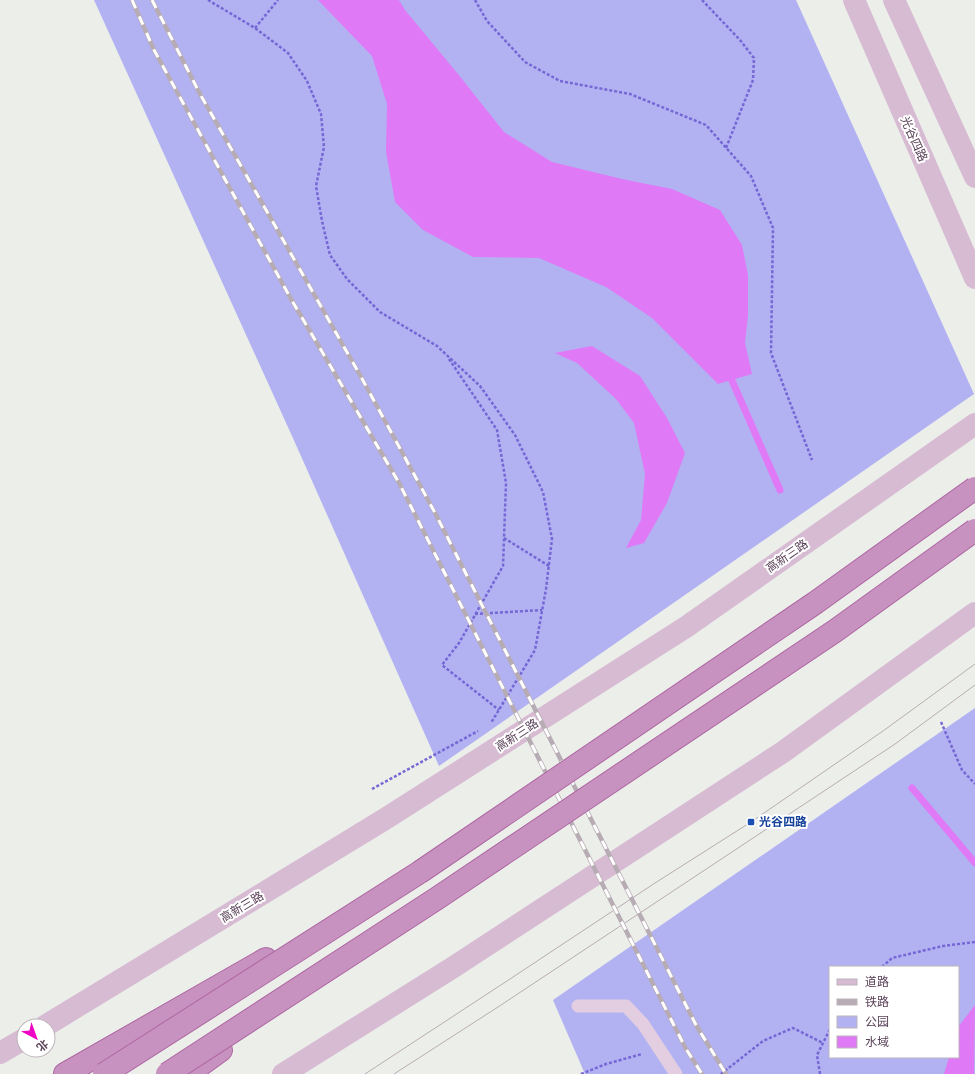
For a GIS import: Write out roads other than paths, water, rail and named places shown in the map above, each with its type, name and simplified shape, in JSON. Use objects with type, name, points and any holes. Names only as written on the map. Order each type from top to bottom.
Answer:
[{"type":"highway","points":[[104,1074],[420,872],[815,603],[975,488]]},
{"type":"highway","points":[[166,1074],[436,899],[834,631],[975,530]]},
{"type":"highway","points":[[65,1074],[420,872]]},
{"type":"highway","points":[[188,1074],[436,899]]},
{"type":"main road","name":"光谷四路","points":[[854,0],[975,278]]},
{"type":"main road","points":[[894,0],[975,177]]},
{"type":"main road","name":"高新三路","points":[[56,1019],[385,819],[686,627],[975,424]]},
{"type":"main road","points":[[283,1074],[452,968],[784,752],[975,613]]},
{"type":"main road","points":[[0,1054],[16,1044]]},
{"type":"lane","points":[[578,1006],[626,1006],[643,1024],[673,1070]]},
{"type":"water","points":[[318,0],[399,0],[405,10],[504,132],[552,162],[622,179],[672,189],[720,210],[742,245],[748,275],[748,316],[745,343],[752,374],[718,384],[652,318],[606,287],[539,258],[473,257],[423,230],[395,202],[386,152],[387,104],[372,56]]},
{"type":"water","points":[[592,346],[640,376],[667,418],[685,453],[667,503],[644,543],[626,548],[641,520],[645,474],[634,423],[616,399],[577,363],[555,353]]},
{"type":"water","points":[[975,1005],[974,1074],[944,1074],[949,1058],[959,1058],[959,1026]]},
{"type":"waterway","points":[[726,373],[730,376],[780,490]]},
{"type":"waterway","points":[[912,788],[975,863]]},
{"type":"tram line","points":[[365,1074],[655,883],[751,822],[883,731],[975,664]]},
{"type":"tram line","points":[[394,1074],[498,1007],[895,744],[975,685]]},
{"type":"railway","points":[[132,0],[154,50],[291,299],[398,481],[686,1049],[702,1074]]},
{"type":"railway","points":[[152,0],[200,94],[360,375],[434,511],[696,1025],[726,1074]]},
{"type":"place","name":"光谷四路","points":[[751,822]]}]
